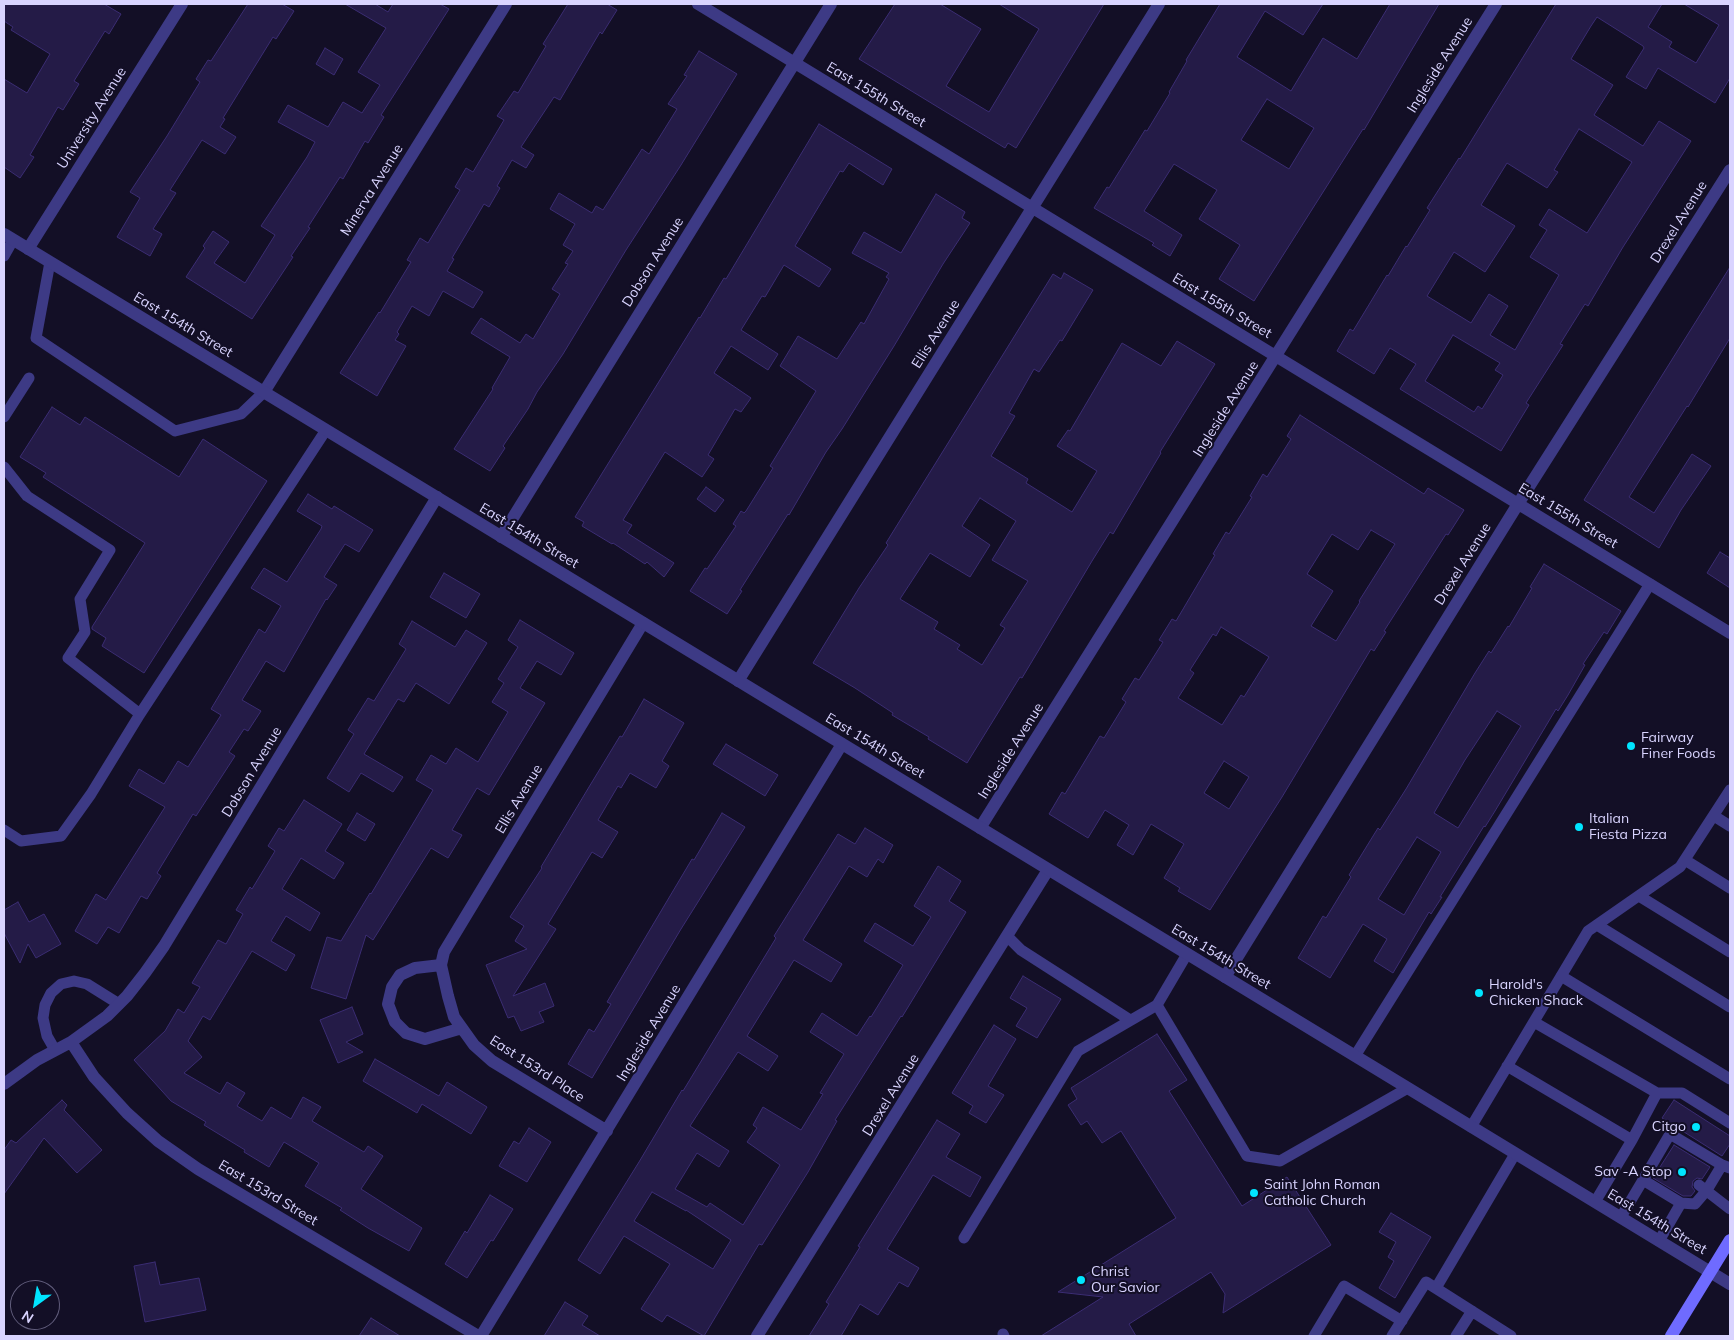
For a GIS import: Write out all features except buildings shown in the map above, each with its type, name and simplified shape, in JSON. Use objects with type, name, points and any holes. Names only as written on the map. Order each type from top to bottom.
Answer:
[{"type":"main road","points":[[1671,1336],[1730,1240]]},
{"type":"street","name":"University Avenue","points":[[28,249],[182,4]]},
{"type":"street","name":"Minerva Avenue","points":[[264,392],[506,4]]},
{"type":"street","name":"East 155th Street","points":[[698,4],[1730,633]]},
{"type":"street","name":"Dobson Avenue","points":[[501,537],[831,4]]},
{"type":"street","name":"Ellis Avenue","points":[[738,681],[1159,4]]},
{"type":"street","name":"Ingleside Avenue","points":[[980,828],[1496,4]]},
{"type":"street","name":"Drexel Avenue","points":[[1225,977],[1518,504],[1730,170]]},
{"type":"street","name":"East 154th Street","points":[[9,237],[1730,1284]]},
{"type":"street","name":"Dobson Avenue","points":[[4,1084],[37,1060],[71,1042],[107,1016],[145,973],[164,946],[436,497]]},
{"type":"street","name":"Ellis Avenue","points":[[441,965],[444,952],[643,623]]},
{"type":"street","name":"Ingleside Avenue","points":[[480,1336],[842,744]]},
{"type":"street","name":"Drexel Avenue","points":[[758,1336],[1048,870]]},
{"type":"street","name":"East 153rd Place","points":[[441,965],[454,1017],[474,1045],[492,1061],[606,1131]]},
{"type":"street","points":[[441,965],[415,968],[400,975],[392,987],[388,1004],[395,1022],[406,1033],[425,1039],[462,1028]]},
{"type":"street","name":"East 153rd Street","points":[[71,1042],[94,1076],[127,1113],[158,1141],[198,1169],[480,1336]]},
{"type":"lane","points":[[4,256],[9,237]]},
{"type":"lane","points":[[50,262],[36,338],[176,431],[240,414],[264,392]]},
{"type":"lane","points":[[4,417],[29,378]]},
{"type":"lane","points":[[4,830],[21,841],[61,836],[91,794],[140,714],[326,430]]},
{"type":"lane","points":[[4,467],[27,496],[110,550],[80,599],[84,632],[68,658],[140,714]]},
{"type":"lane","points":[[1355,1056],[1650,584]]},
{"type":"lane","points":[[1471,1127],[1588,931],[1680,867],[1730,790]]},
{"type":"lane","points":[[1714,816],[1730,826]]},
{"type":"lane","points":[[1685,860],[1730,888]]},
{"type":"lane","points":[[1639,896],[1730,952]]},
{"type":"lane","points":[[1597,925],[1730,1007]]},
{"type":"lane","points":[[1008,937],[1021,950],[1130,1020]]},
{"type":"lane","points":[[964,1238],[1078,1051],[1157,1005],[1187,954]]},
{"type":"lane","points":[[1561,976],[1730,1079]]},
{"type":"lane","points":[[55,1050],[47,1036],[43,1018],[45,1005],[51,993],[61,984],[74,982],[87,984],[119,1004]]},
{"type":"lane","points":[[1157,1005],[1247,1156],[1280,1161],[1408,1088]]},
{"type":"lane","points":[[1534,1022],[1657,1093],[1682,1093],[1729,1120]]},
{"type":"lane","points":[[1507,1066],[1632,1140]]},
{"type":"lane","points":[[1595,1202],[1632,1140],[1657,1093]]},
{"type":"lane","points":[[1621,1217],[1643,1180],[1660,1160],[1670,1134],[1726,1167],[1703,1187],[1695,1204],[1680,1203],[1643,1180]]},
{"type":"lane","points":[[1436,1288],[1516,1154]]},
{"type":"lane","points":[[1703,1187],[1730,1208]]},
{"type":"lane","points":[[1659,1241],[1680,1203]]},
{"type":"lane","points":[[1392,1336],[1426,1282],[1511,1336]]},
{"type":"lane","points":[[1314,1336],[1344,1286],[1402,1321]]},
{"type":"lane","points":[[1456,1336],[1472,1311]]},
{"type":"place","name":"Fairway Finer Foods","points":[[1631,746]]},
{"type":"place","name":"Italian Fiesta Pizza","points":[[1579,827]]},
{"type":"place","name":"Harold's Chicken Shack","points":[[1479,993]]},
{"type":"place","name":"Citgo","points":[[1696,1127]]},
{"type":"place","name":"Sav -A Stop","points":[[1682,1172]]},
{"type":"place","name":"Saint John Roman Catholic Church","points":[[1254,1193]]},
{"type":"place","name":"Christ Our Savior","points":[[1081,1280]]}]
